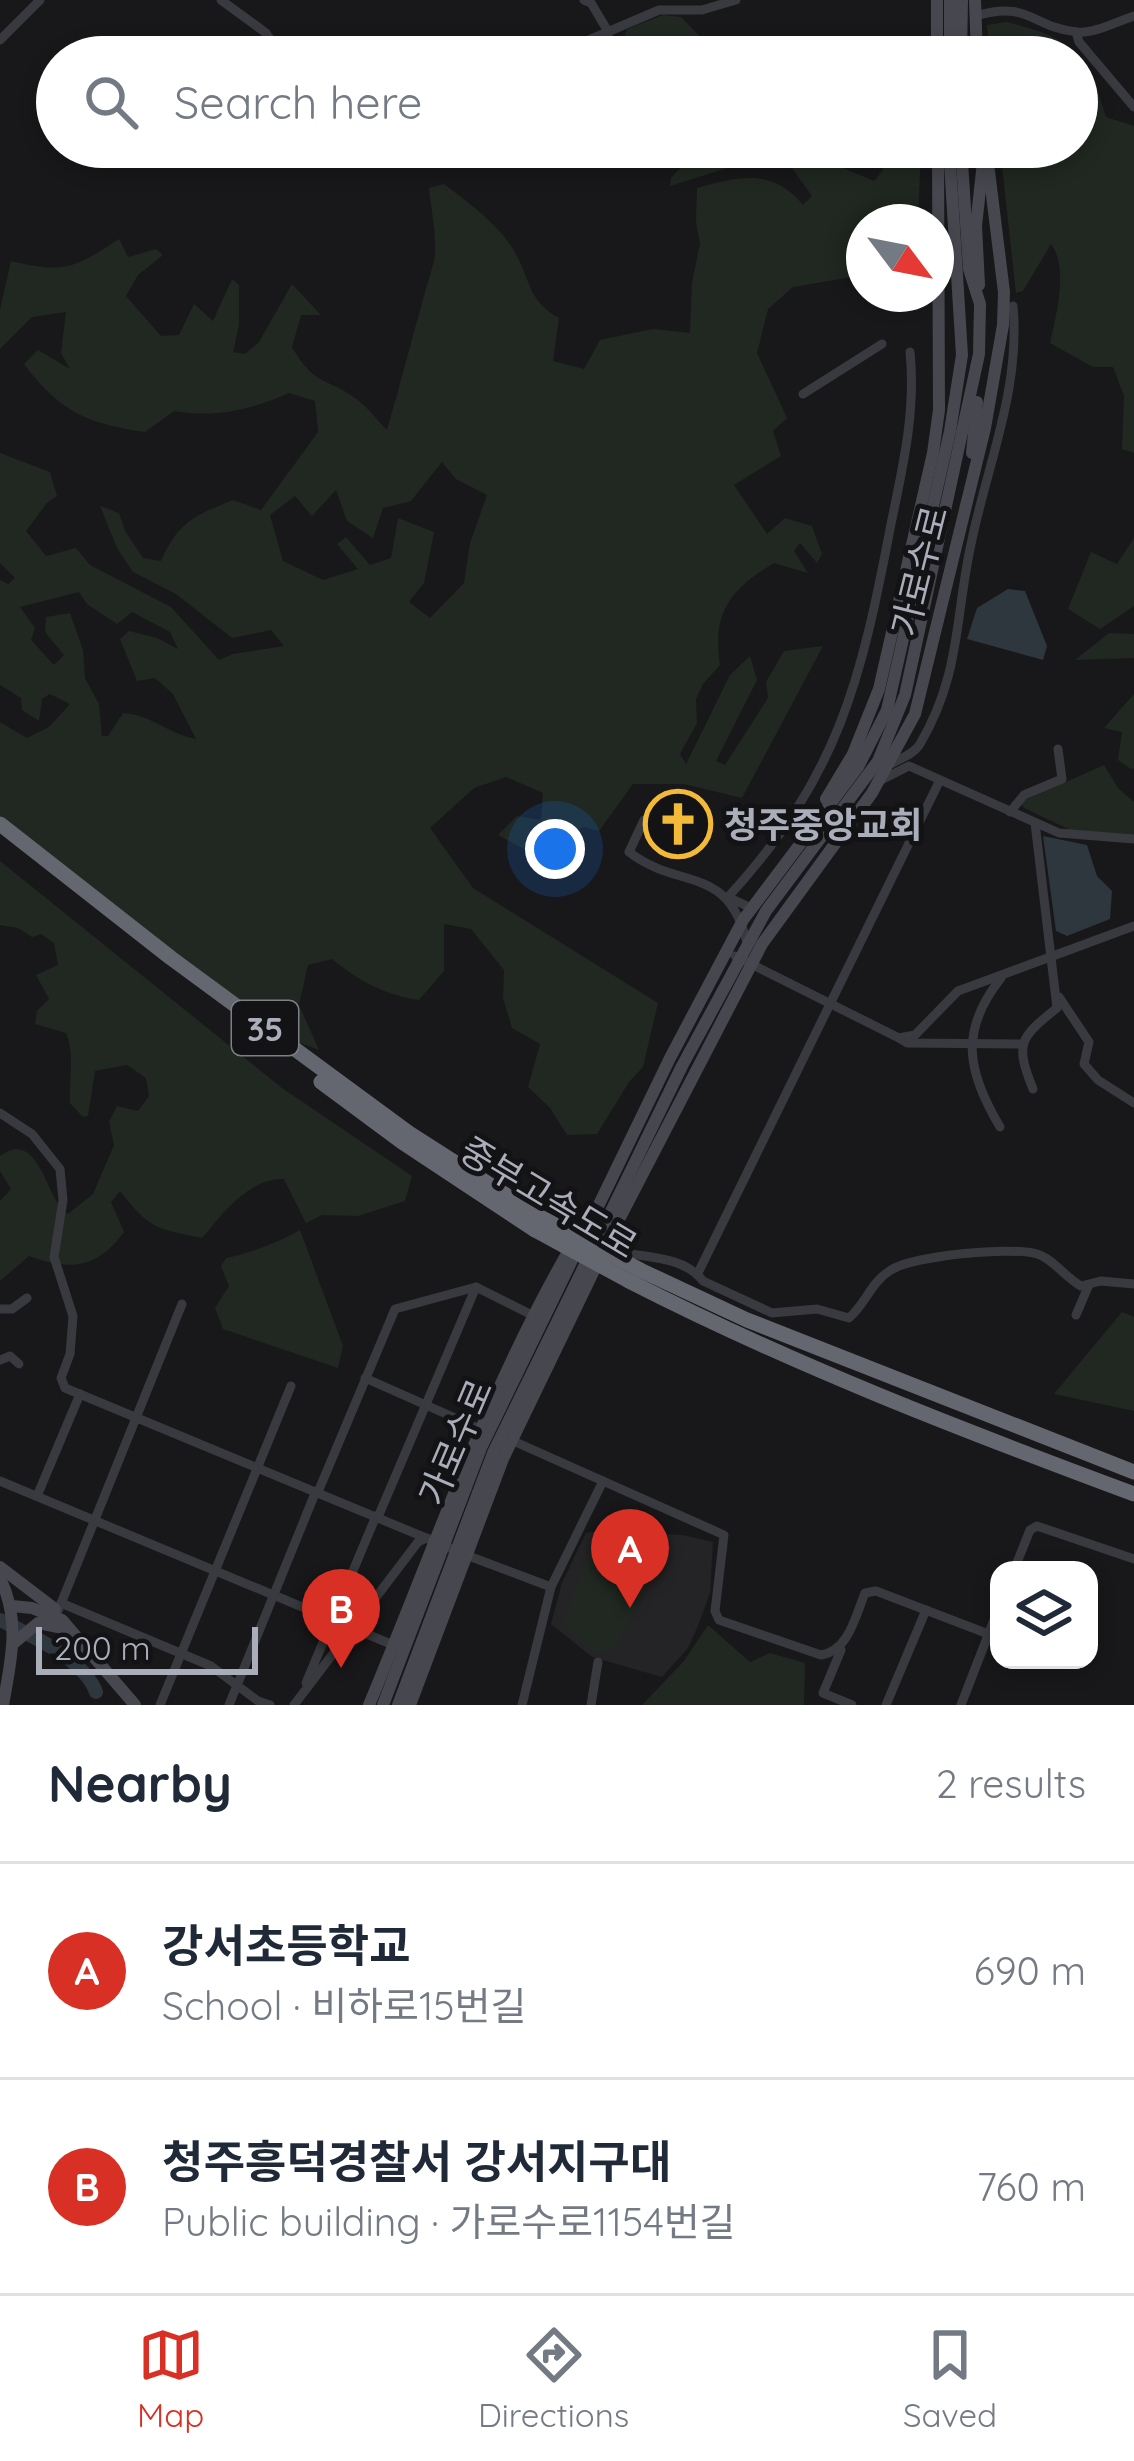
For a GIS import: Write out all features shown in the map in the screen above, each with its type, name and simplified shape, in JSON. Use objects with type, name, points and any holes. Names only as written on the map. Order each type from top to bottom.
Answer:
[{"type":"highway","name":"중부고속도로","points":[[0,824],[171,958],[538,1223]]},
{"type":"highway","name":"중부고속도로","points":[[0,835],[402,1142],[538,1223],[742,1339],[932,1418],[1134,1494]]},
{"type":"highway","name":"중부고속도로","points":[[635,1276],[1134,1472]]},
{"type":"main road","points":[[937,36],[938,0]]},
{"type":"main road","points":[[950,0],[950,36]]},
{"type":"main road","points":[[961,36],[962,0]]},
{"type":"main road","points":[[975,0],[976,36]]},
{"type":"main road","name":"가로수로","points":[[786,863],[841,776],[874,705],[933,454],[939,410],[938,168]]},
{"type":"main road","name":"가로수로","points":[[410,1705],[446,1546],[511,1441],[743,979],[747,956],[741,923],[868,752],[892,692],[950,431],[962,355],[950,168]]},
{"type":"main road","name":"가로수로","points":[[382,1705],[497,1412],[610,1183],[747,956],[892,734],[979,354],[980,304],[969,269],[962,168]]},
{"type":"main road","points":[[980,304],[976,226],[982,168]]},
{"type":"main road","name":"가로수로","points":[[398,1705],[446,1546],[747,956],[880,780],[915,714],[985,428],[1003,326],[1004,292],[987,168]]},
{"type":"main road","points":[[960,531],[976,429],[979,354]]},
{"type":"main road","points":[[369,1705],[393,1645],[446,1546],[480,1429],[532,1315],[610,1183]]},
{"type":"main road","points":[[0,1567],[60,1611],[135,1705]]},
{"type":"main road","points":[[0,1578],[13,1610],[3,1705]]},
{"type":"main road","points":[[13,1610],[60,1611]]},
{"type":"main road","points":[[13,1643],[33,1625],[55,1624],[75,1634]]},
{"type":"street","points":[[0,40],[40,0]]},
{"type":"street","points":[[221,0],[268,36]]},
{"type":"street","points":[[584,0],[591,3],[609,33]]},
{"type":"street","points":[[602,36],[658,10],[702,10],[736,0]]},
{"type":"street","points":[[975,16],[996,7],[1022,8],[1076,32],[1134,16]]},
{"type":"street","points":[[1076,32],[1077,36]]},
{"type":"street","points":[[1098,64],[1134,107]]},
{"type":"street","points":[[890,764],[917,749],[943,695],[958,647],[969,550],[1010,395],[1016,343],[1013,306]]},
{"type":"street","points":[[803,394],[882,344]]},
{"type":"street","points":[[728,897],[784,831],[822,770],[848,710],[863,659],[911,422],[910,352]]},
{"type":"street","points":[[1010,812],[1024,795],[1062,779],[1058,749]]},
{"type":"street","points":[[880,780],[909,766],[1071,836],[1134,839]]},
{"type":"street","points":[[698,1273],[940,780]]},
{"type":"street","points":[[644,820],[629,846],[634,857],[695,878],[751,908]]},
{"type":"street","points":[[1034,1089],[1020,1056],[1021,1044],[1030,1029],[1057,1008],[1035,823]]},
{"type":"street","points":[[728,897],[741,923],[747,956],[831,1005],[907,1043],[1021,1044]]},
{"type":"street","points":[[899,1038],[915,1035],[953,994],[1134,926]]},
{"type":"street","points":[[1000,1127],[979,1089],[971,1043],[986,1002],[1004,974]]},
{"type":"street","points":[[1055,992],[1090,1042],[1084,1064],[1098,1080],[1134,1103]]},
{"type":"street","points":[[0,1113],[32,1133],[60,1169],[63,1200],[54,1257],[73,1316],[62,1383],[551,1587]]},
{"type":"street","points":[[604,1249],[654,1256],[698,1273],[703,1281],[764,1310],[792,1314],[817,1309],[849,1318],[893,1268],[996,1249],[1040,1255],[1069,1280],[1088,1287]]},
{"type":"street","points":[[1076,1315],[1088,1287],[1101,1281],[1134,1284]]},
{"type":"street","points":[[229,1705],[395,1309],[476,1287],[532,1315]]},
{"type":"street","points":[[301,1694],[476,1287]]},
{"type":"street","points":[[0,1309],[12,1309],[28,1298]]},
{"type":"street","points":[[182,1304],[60,1611],[180,1652],[211,1666],[270,1705]]},
{"type":"street","points":[[0,1360],[10,1356],[19,1364]]},
{"type":"street","points":[[365,1378],[480,1429]]},
{"type":"street","points":[[160,1705],[290,1386]]},
{"type":"street","points":[[38,1496],[80,1394]]},
{"type":"street","points":[[511,1441],[724,1535],[715,1611],[719,1620],[821,1654],[843,1645]]},
{"type":"street","points":[[0,1481],[393,1645]]},
{"type":"street","points":[[522,1705],[551,1587],[603,1481]]},
{"type":"street","points":[[1018,1561],[1030,1529],[1037,1526],[1134,1559]]},
{"type":"street","points":[[294,1705],[418,1542],[446,1546]]},
{"type":"street","points":[[851,1705],[823,1693],[866,1593],[876,1591],[990,1635]]},
{"type":"street","points":[[886,1705],[926,1610]]},
{"type":"street","points":[[961,1705],[990,1637]]},
{"type":"street","points":[[591,1705],[598,1662]]},
{"type":"shaded area","points":[[663,15],[681,17],[700,36],[624,36],[627,29]]},
{"type":"shaded area","points":[[1006,22],[1051,36],[988,36],[987,25]]},
{"type":"shaded area","points":[[1098,94],[1106,117],[1134,126],[1134,453],[1122,449],[1124,396],[1113,367],[1093,367],[1050,343],[1060,278],[1051,244],[1023,291],[1016,293],[1002,168],[1098,168]]},
{"type":"shaded area","points":[[680,168],[727,168],[670,186]]},
{"type":"shaded area","points":[[792,168],[843,168],[874,181],[882,168],[920,168],[919,204],[846,204],[846,278],[793,287],[768,309],[757,353],[787,418],[773,431],[781,456],[734,485],[767,534],[785,518],[812,526],[822,554],[817,563],[800,543],[794,551],[808,573],[774,563],[735,593],[719,630],[720,665],[696,699],[697,723],[680,754],[686,764],[730,675],[750,656],[757,680],[716,761],[725,765],[768,698],[766,682],[784,651],[823,646],[742,798],[684,784],[633,784],[599,831],[584,827],[535,855],[498,835],[517,816],[541,820],[543,793],[506,777],[474,788],[430,828],[473,888],[658,1003],[643,1067],[597,1134],[567,1135],[550,1108],[528,1087],[540,1044],[512,1028],[503,998],[504,970],[471,929],[444,924],[444,971],[419,1000],[373,986],[332,959],[308,965],[299,1005],[319,1050],[295,1041],[143,931],[0,818],[0,722],[27,738],[49,727],[70,704],[50,694],[42,699],[39,721],[22,710],[21,698],[0,685],[0,580],[8,584],[15,578],[0,563],[0,453],[50,472],[57,496],[26,531],[46,556],[76,548],[90,565],[171,607],[219,660],[284,646],[271,630],[232,638],[176,594],[133,572],[100,506],[119,513],[143,558],[161,561],[181,528],[208,511],[233,500],[261,510],[318,432],[315,401],[289,393],[233,411],[174,411],[145,432],[76,413],[24,364],[38,350],[70,369],[61,353],[66,312],[32,317],[0,349],[0,310],[11,261],[68,266],[119,239],[128,257],[156,249],[163,255],[138,275],[126,296],[161,336],[179,335],[194,304],[213,321],[232,279],[239,285],[233,352],[245,354],[259,342],[292,284],[321,315],[301,315],[292,347],[300,360],[315,376],[359,401],[387,430],[435,257],[429,188],[444,184],[499,230],[540,304],[559,318],[553,361],[584,369],[600,340],[653,329],[690,333],[700,244],[697,188],[740,179],[767,180],[803,205],[812,196]],"holes":[[[442,462],[456,479],[487,495],[470,543],[464,583],[430,618],[409,602],[424,583],[434,532],[398,518],[391,558],[370,565],[346,537],[337,544],[358,569],[323,580],[283,561],[270,515],[295,496],[312,516],[336,490],[347,521],[373,538],[383,508],[411,501]],[[79,592],[87,604],[117,624],[132,612],[170,632],[178,649],[129,631],[120,639],[137,681],[155,678],[173,694],[196,739],[123,713],[108,736],[102,736],[99,704],[85,678],[83,650],[70,613],[46,617],[45,632],[64,655],[54,665],[31,640],[35,628],[20,607]]]},
{"type":"shaded area","points":[[1134,538],[1134,606],[1100,629],[1068,609],[1091,552],[1117,564]]},
{"type":"shaded area","points":[[1008,589],[1025,591],[1047,646],[1043,660],[967,639],[977,608]]},
{"type":"shaded area","points":[[1109,633],[1134,634],[1134,658],[1075,660]]},
{"type":"shaded area","points":[[1134,694],[1131,769],[1118,760],[1122,732],[1104,728]]},
{"type":"shaded area","points":[[1104,765],[1118,788],[1134,802],[1134,838],[1083,836],[1024,808],[1021,802]]},
{"type":"shaded area","points":[[1043,836],[1087,845],[1097,876],[1112,891],[1110,919],[1067,936],[1056,931]]},
{"type":"shaded area","points":[[0,861],[282,1088],[412,1176],[405,1201],[358,1216],[322,1215],[306,1223],[284,1179],[271,1180],[238,1199],[202,1238],[155,1225],[120,1191],[111,1202],[124,1232],[104,1253],[70,1265],[29,1256],[0,1281],[0,1201],[11,1189],[0,1171],[0,1156],[13,1150],[33,1158],[68,1214],[93,1194],[114,1145],[109,1122],[117,1106],[138,1111],[149,1096],[146,1078],[127,1065],[95,1071],[88,1116],[83,1117],[70,1103],[66,1033],[35,1024],[37,1011],[49,999],[36,975],[58,965],[54,943],[41,934],[32,937],[0,925]]},
{"type":"shaded area","points":[[300,1230],[343,1346],[338,1368],[223,1329],[215,1308],[229,1286],[221,1266],[226,1258]]},
{"type":"shaded area","points":[[1122,1312],[1134,1317],[1134,1411],[1054,1394]]},
{"type":"shaded area","points":[[586,1533],[683,1535],[713,1542],[710,1593],[699,1623],[688,1648],[662,1677],[592,1657],[551,1624],[562,1583]]},
{"type":"shaded area","points":[[616,1553],[653,1576],[616,1648],[594,1654],[563,1624],[588,1554]]},
{"type":"shaded area","points":[[708,1625],[750,1662],[770,1653],[805,1663],[804,1705],[642,1705],[684,1661]]},
{"type":"waterway","points":[[0,1620],[69,1659],[96,1692]]},
{"type":"place","name":"청주중앙교회","points":[[678,824]]},
{"type":"place","name":"강서초등학교","points":[[630,1608]]},
{"type":"place","name":"청주흥덕경찰서 강서지구대","points":[[341,1668]]}]
